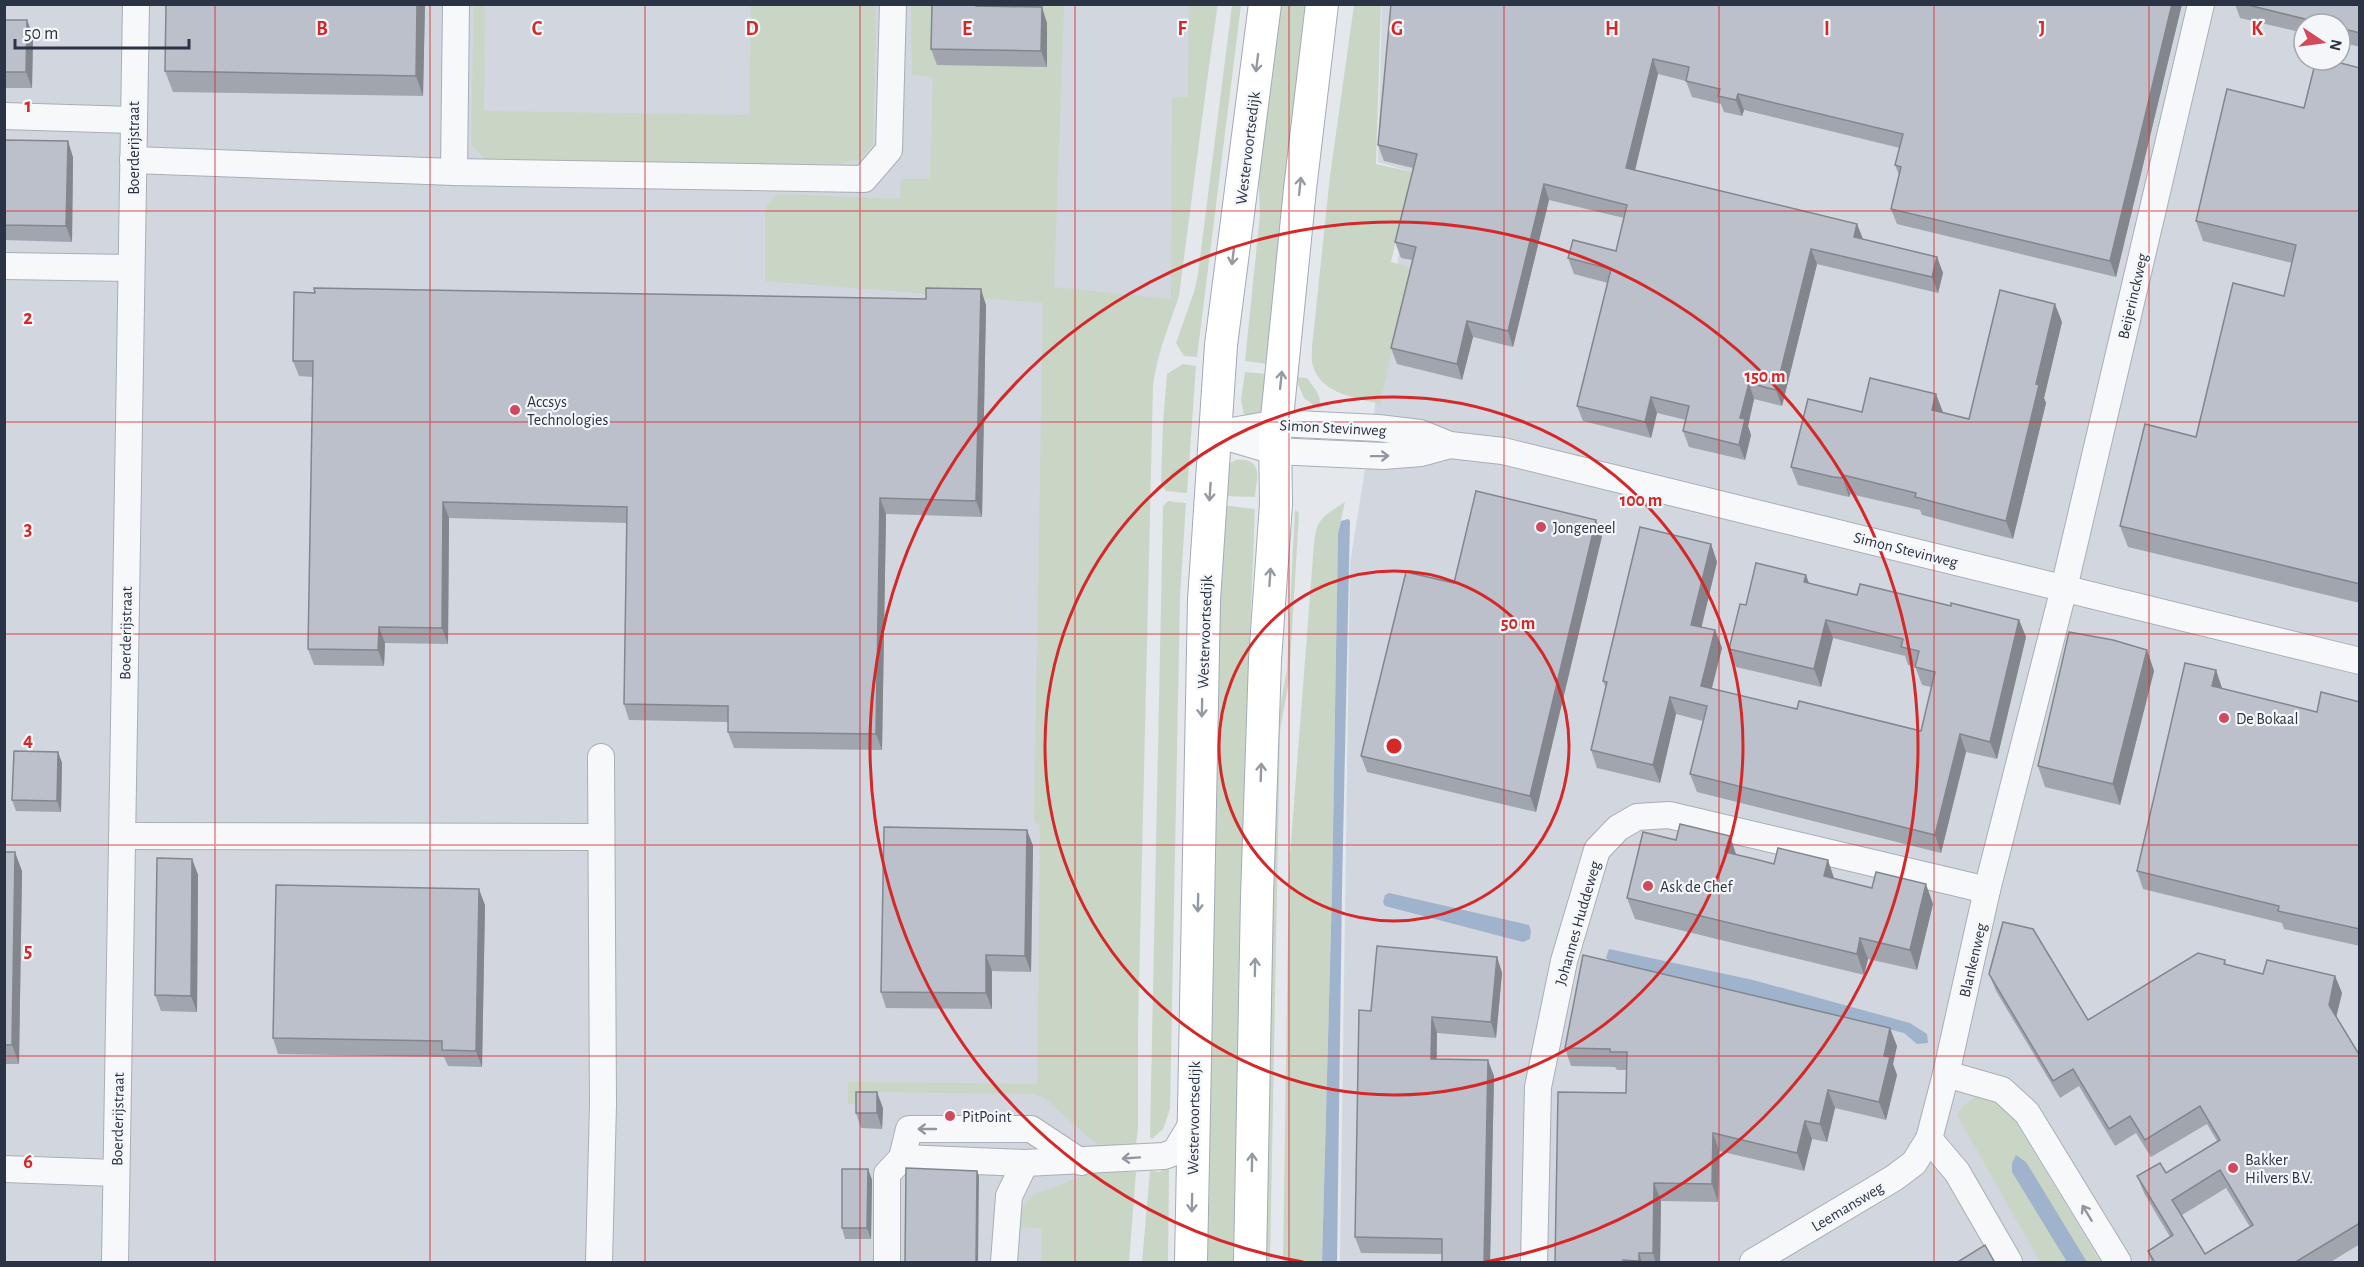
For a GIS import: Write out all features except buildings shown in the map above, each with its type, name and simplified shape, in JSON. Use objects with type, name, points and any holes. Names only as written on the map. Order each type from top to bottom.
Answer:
[{"type":"main road","name":"Westervoortsedijk","points":[[1191,1263],[1204,600],[1221,345],[1265,4]]},
{"type":"main road","points":[[1250,1263],[1257,896],[1265,660],[1276,504],[1276,437],[1300,189],[1322,4]]},
{"type":"street","name":"Boerderijstraat","points":[[115,1263],[132,120],[136,4]]},
{"type":"street","points":[[454,172],[456,4]]},
{"type":"street","points":[[133,160],[454,172],[864,178],[890,150],[893,4]]},
{"type":"street","name":"Beijerinckweg","points":[[2064,588],[2201,4]]},
{"type":"street","points":[[4,116],[132,120]]},
{"type":"street","points":[[4,266],[131,268]]},
{"type":"street","name":"Simon Stevinweg","points":[[1276,437],[1378,428],[1420,433],[1450,445],[1503,451],[2360,662]]},
{"type":"street","points":[[1215,434],[1276,437]]},
{"type":"street","name":"Simon Stevinweg","points":[[1276,437],[1322,454],[1383,456],[1421,453],[1450,445]]},
{"type":"street","name":"Blankenweg","points":[[1946,1074],[1988,890],[2064,588]]},
{"type":"street","points":[[599,1263],[603,1104],[601,757]]},
{"type":"street","name":"Johannes Huddeweg","points":[[1534,1263],[1538,1087],[1564,961],[1597,850],[1618,828],[1637,817],[1669,815],[1988,890]]},
{"type":"street","points":[[122,836],[600,837]]},
{"type":"street","points":[[1946,1074],[2002,1090],[2027,1113],[2118,1263]]},
{"type":"street","name":"Leemansweg","points":[[1753,1263],[1894,1178],[1914,1163],[1929,1139],[1946,1074]]},
{"type":"street","points":[[902,1158],[1026,1163],[1164,1156],[1175,1152],[1193,1122]]},
{"type":"street","points":[[887,1263],[887,1174],[902,1158],[909,1129],[1031,1129],[1080,1162]]},
{"type":"street","points":[[1929,1139],[1957,1172],[2009,1263]]},
{"type":"street","points":[[1004,1263],[1009,1196],[1026,1163]]},
{"type":"street","points":[[4,1169],[116,1173]]},
{"type":"shaded area","points":[[5,5],[1218,5],[1175,292],[1152,386],[1145,499],[1125,1262],[5,1262]]},
{"type":"shaded area","points":[[1382,5],[2359,5],[2359,1262],[1340,1262],[1350,564],[1412,172],[1378,162]]},
{"type":"green space","points":[[1064,4],[1054,287],[1171,299],[1172,97],[1188,97],[1189,5],[1217,5],[1179,296],[1156,362],[1153,386],[1138,1028],[1138,1128],[1136,1144],[1131,1148],[1100,1147],[1043,1097],[1032,1094],[865,1092],[862,1103],[848,1104],[848,1082],[1037,1084],[1040,826],[1034,821],[1043,303],[765,281],[765,213],[767,205],[778,194],[900,199],[901,179],[930,179],[933,77],[912,75],[911,5]]},
{"type":"green space","points":[[474,5],[485,5],[484,111],[749,115],[751,5],[876,5],[873,145],[860,159],[840,164],[488,163],[471,143]]},
{"type":"green space","points":[[1232,5],[1241,5],[1197,357],[1184,356],[1176,343],[1198,274]]},
{"type":"green space","points":[[1277,5],[1311,5],[1276,265],[1267,364],[1245,361],[1260,215],[1257,135]]},
{"type":"green space","points":[[1354,5],[1381,5],[1376,164],[1412,172],[1391,262],[1410,267],[1380,404],[1351,397],[1332,389],[1317,375],[1312,359],[1330,176]]},
{"type":"green space","points":[[1183,364],[1196,366],[1187,493],[1166,491],[1161,483],[1167,374]]},
{"type":"green space","points":[[1245,372],[1266,374],[1262,413],[1250,418],[1244,414],[1241,400]]},
{"type":"green space","points":[[1295,377],[1307,378],[1319,396],[1319,409],[1304,398]]},
{"type":"green space","points":[[1236,460],[1245,460],[1255,466],[1257,476],[1255,497],[1223,496],[1228,464]]},
{"type":"green space","points":[[1168,501],[1186,503],[1180,597],[1170,1109],[1163,1129],[1152,1139],[1150,1137],[1163,506]]},
{"type":"green space","points":[[1345,502],[1338,533],[1332,891],[1322,1262],[1283,1262],[1289,868],[1313,557],[1319,523]]},
{"type":"green space","points":[[1221,505],[1255,509],[1244,782],[1244,983],[1237,1262],[1204,1262]]},
{"type":"green space","points":[[1295,510],[1299,513],[1289,681],[1280,731],[1270,1262],[1264,1262],[1273,746],[1287,669]]},
{"type":"green space","points":[[1979,1096],[1995,1102],[2016,1122],[2100,1262],[2040,1262],[1957,1115],[1967,1103]]},
{"type":"green space","points":[[1166,1166],[1169,1167],[1168,1262],[1142,1262],[1150,1171],[1160,1172]]},
{"type":"green space","points":[[1096,1171],[1136,1172],[1129,1262],[1041,1262],[1042,1228],[1018,1227],[1021,1209],[1033,1195]]},
{"type":"water","points":[[1348,519],[1350,521],[1337,1262],[1322,1262],[1332,891],[1338,533],[1341,521]]},
{"type":"water","points":[[1389,893],[1529,925],[1530,939],[1523,942],[1385,906],[1383,902],[1385,895]]},
{"type":"water","points":[[1609,949],[1753,980],[1910,1023],[1927,1034],[1928,1043],[1917,1044],[1904,1033],[1609,961],[1606,958]]},
{"type":"water","points":[[2016,1155],[2026,1162],[2087,1262],[2067,1262],[2012,1172],[2012,1163]]},
{"type":"place","name":"Accsys Technologies","points":[[515,410]]},
{"type":"place","name":"Jongeneel","points":[[1541,527]]},
{"type":"place","name":"De Bokaal","points":[[2224,718]]},
{"type":"place","name":"Ask de Chef","points":[[1648,886]]},
{"type":"place","name":"PitPoint","points":[[950,1116]]},
{"type":"place","name":"Bakker Hilvers B.V.","points":[[2233,1168]]}]
